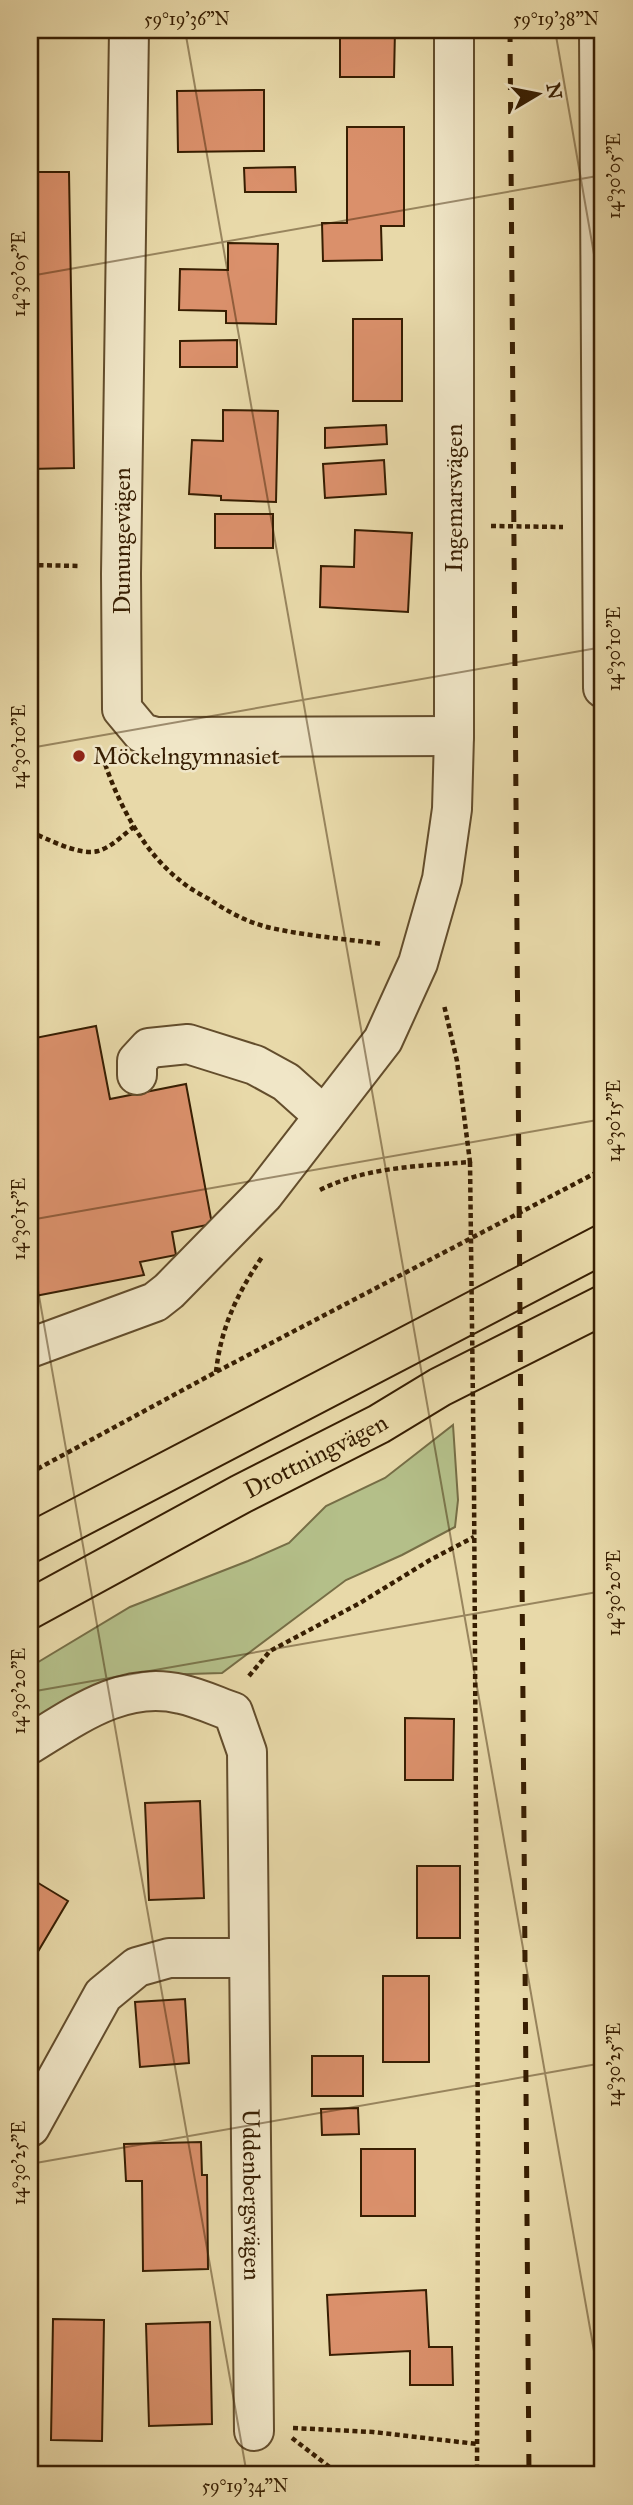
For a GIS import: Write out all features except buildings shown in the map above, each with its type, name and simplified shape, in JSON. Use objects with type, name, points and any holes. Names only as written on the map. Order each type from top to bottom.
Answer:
[{"type":"main road","points":[[30,1543],[603,1244]]},
{"type":"main road","name":"Drottningvägen","points":[[30,1609],[241,1494],[379,1424],[440,1387],[603,1305]]},
{"type":"street","name":"Dunungevägen","points":[[129,30],[121,574],[122,709],[142,733],[156,737],[454,736]]},
{"type":"street","name":"Ingemarsvägen","points":[[30,1348],[155,1302],[169,1291],[264,1194],[383,1040],[418,963],[442,879],[452,809],[454,30]]},
{"type":"street","points":[[599,30],[603,688]]},
{"type":"street","points":[[137,1075],[137,1061],[149,1048],[188,1044],[255,1065],[286,1082],[324,1116]]},
{"type":"street","points":[[30,1744],[88,1709],[134,1691],[180,1693],[233,1712]]},
{"type":"street","name":"Uddenbergsvägen","points":[[233,1712],[247,1752],[249,1958],[267,2430]]},
{"type":"street","points":[[30,2127],[103,1995],[137,1967],[169,1958],[249,1958]]},
{"type":"path","points":[[454,526],[602,549]]},
{"type":"path","points":[[30,565],[86,566],[94,575],[121,574]]},
{"type":"path","points":[[99,743],[120,800],[135,826],[149,849],[182,883],[225,909],[270,928],[395,946],[405,950],[436,982],[442,994],[457,1061],[470,1162],[478,2152],[477,2475]]},
{"type":"path","points":[[30,832],[88,852],[111,844],[135,826]]},
{"type":"path","points":[[314,1194],[340,1181],[388,1170],[470,1162]]},
{"type":"path","points":[[30,1473],[603,1169]]},
{"type":"path","points":[[216,1372],[219,1343],[227,1317],[265,1251]]},
{"type":"path","points":[[233,1712],[248,1677],[270,1651],[474,1537]]},
{"type":"path","points":[[267,2430],[386,2433],[477,2444]]},
{"type":"path","points":[[267,2430],[340,2475]]},
{"type":"green space","points":[[453,1425],[458,1500],[455,1527],[346,1580],[222,1673],[155,1675],[30,1724],[30,1667],[130,1607],[289,1543],[326,1506],[385,1478]]},
{"type":"railway","points":[[510,30],[529,2475]]},
{"type":"place","name":"Möckelngymnasiet","points":[[79,756]]}]
